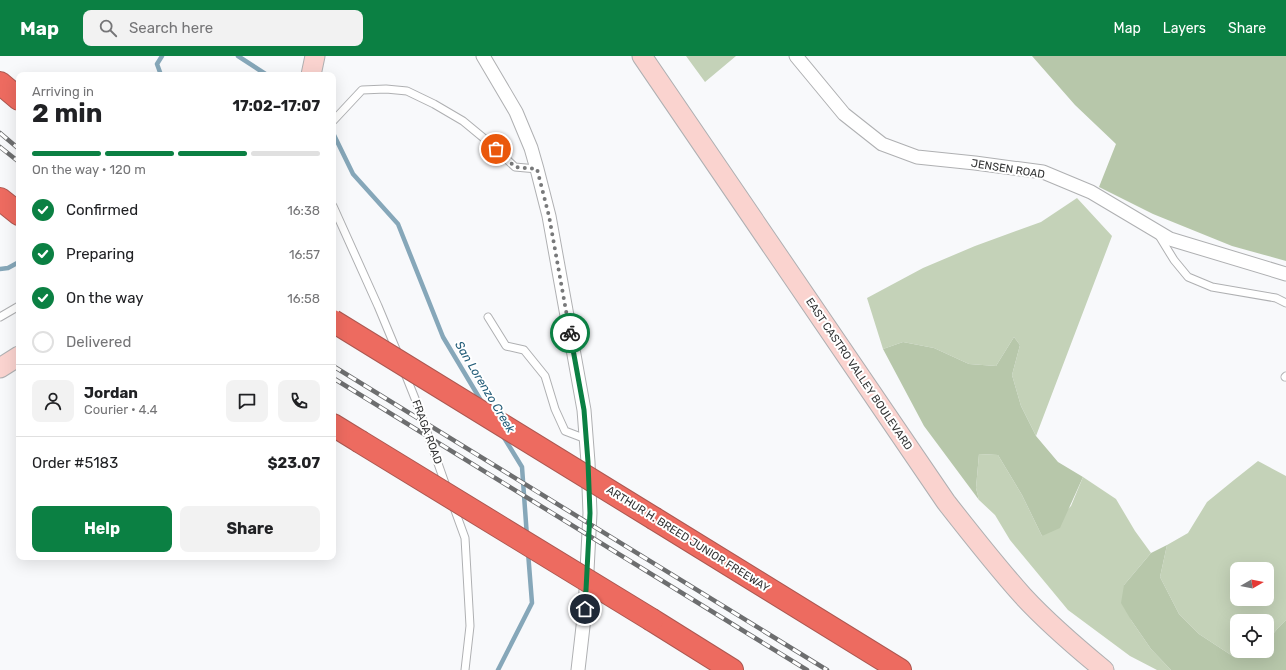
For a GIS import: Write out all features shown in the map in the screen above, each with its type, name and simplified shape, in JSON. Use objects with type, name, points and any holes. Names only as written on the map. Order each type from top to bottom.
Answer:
[{"type":"highway","points":[[0,83],[16,96]]},
{"type":"highway","points":[[0,199],[16,212]]},
{"type":"highway","name":"ARTHUR H. BREED JUNIOR FREEWAY","points":[[336,323],[900,670]]},
{"type":"highway","points":[[336,427],[732,670]]},
{"type":"main road","points":[[312,72],[315,56]]},
{"type":"main road","name":"EAST CASTRO VALLEY BOULEVARD","points":[[642,56],[946,502],[983,550],[1024,597],[1069,640],[1104,670]]},
{"type":"main road","points":[[0,368],[16,358]]},
{"type":"street","points":[[483,56],[516,112],[537,169],[549,216],[584,410],[590,513],[585,609],[578,670]]},
{"type":"street","name":"JENSEN ROAD","points":[[796,56],[844,114],[882,144],[917,157],[1043,172],[1090,192],[1170,239],[1286,274]]},
{"type":"lane","points":[[336,118],[362,90],[407,91],[434,104],[463,121],[515,167],[537,169]]},
{"type":"lane","name":"FRAGA ROAD","points":[[336,213],[378,306],[416,401],[465,538],[470,626],[465,670]]},
{"type":"lane","points":[[1155,229],[1174,260],[1188,277],[1212,287],[1276,298],[1286,303]]},
{"type":"lane","points":[[0,317],[16,308]]},
{"type":"lane","points":[[488,317],[506,346],[524,350],[545,376],[555,409],[565,431],[586,439]]},
{"type":"green space","points":[[686,56],[736,56],[705,82]]},
{"type":"green space","points":[[1032,56],[1286,56],[1286,261],[1232,246],[1153,214],[1099,187],[1116,144],[1075,105]]},
{"type":"green space","points":[[1077,198],[1112,236],[1036,436],[1021,406],[1012,375],[1020,345],[1014,337],[996,366],[969,364],[934,348],[903,342],[883,349],[867,298],[923,268],[975,246],[1041,222]]},
{"type":"green space","points":[[1014,337],[1020,345],[1012,375],[1021,406],[1036,436],[1058,462],[1083,477],[1060,528],[1042,536],[1022,495],[998,455],[979,454],[976,488],[979,500],[924,426],[883,349],[903,342],[934,348],[969,364],[996,366]]},
{"type":"green space","points":[[979,454],[998,455],[1022,495],[1042,536],[1071,506],[1083,477],[1116,499],[1135,531],[1151,553],[1124,585],[1131,620],[1151,649],[1171,670],[1157,670],[1130,656],[1068,610],[1010,540],[995,515],[979,500],[976,488]]},
{"type":"green space","points":[[1258,461],[1286,476],[1286,620],[1274,633],[1274,614],[1230,614],[1230,654],[1199,634],[1179,614],[1160,577],[1167,545],[1188,533],[1207,502]]},
{"type":"green space","points":[[1167,545],[1160,577],[1179,614],[1199,634],[1230,654],[1230,658],[1274,658],[1274,633],[1286,620],[1286,670],[1171,670],[1151,649],[1121,603],[1124,585],[1151,553]]},
{"type":"waterway","name":"San Lorenzo Creek","points":[[160,72],[157,64],[162,56]]},
{"type":"waterway","name":"San Lorenzo Creek","points":[[238,56],[262,72]]},
{"type":"waterway","name":"San Lorenzo Creek","points":[[336,139],[353,174],[398,224],[443,337],[483,404]]},
{"type":"waterway","name":"San Lorenzo Creek","points":[[0,269],[8,268],[16,264]]},
{"type":"waterway","name":"San Lorenzo Creek","points":[[503,436],[522,467],[527,537]]},
{"type":"waterway","name":"San Lorenzo Creek","points":[[498,670],[532,603],[528,552]]},
{"type":"railway","points":[[0,133],[16,146]]},
{"type":"railway","points":[[0,147],[16,160]]},
{"type":"railway","points":[[336,368],[827,670]]},
{"type":"railway","points":[[336,380],[807,670]]},
{"type":"way so far","points":[[496,149],[515,167],[537,169],[549,216],[570,333]]},
{"type":"route","points":[[570,333],[584,410],[588,462],[590,513],[585,609]]}]
